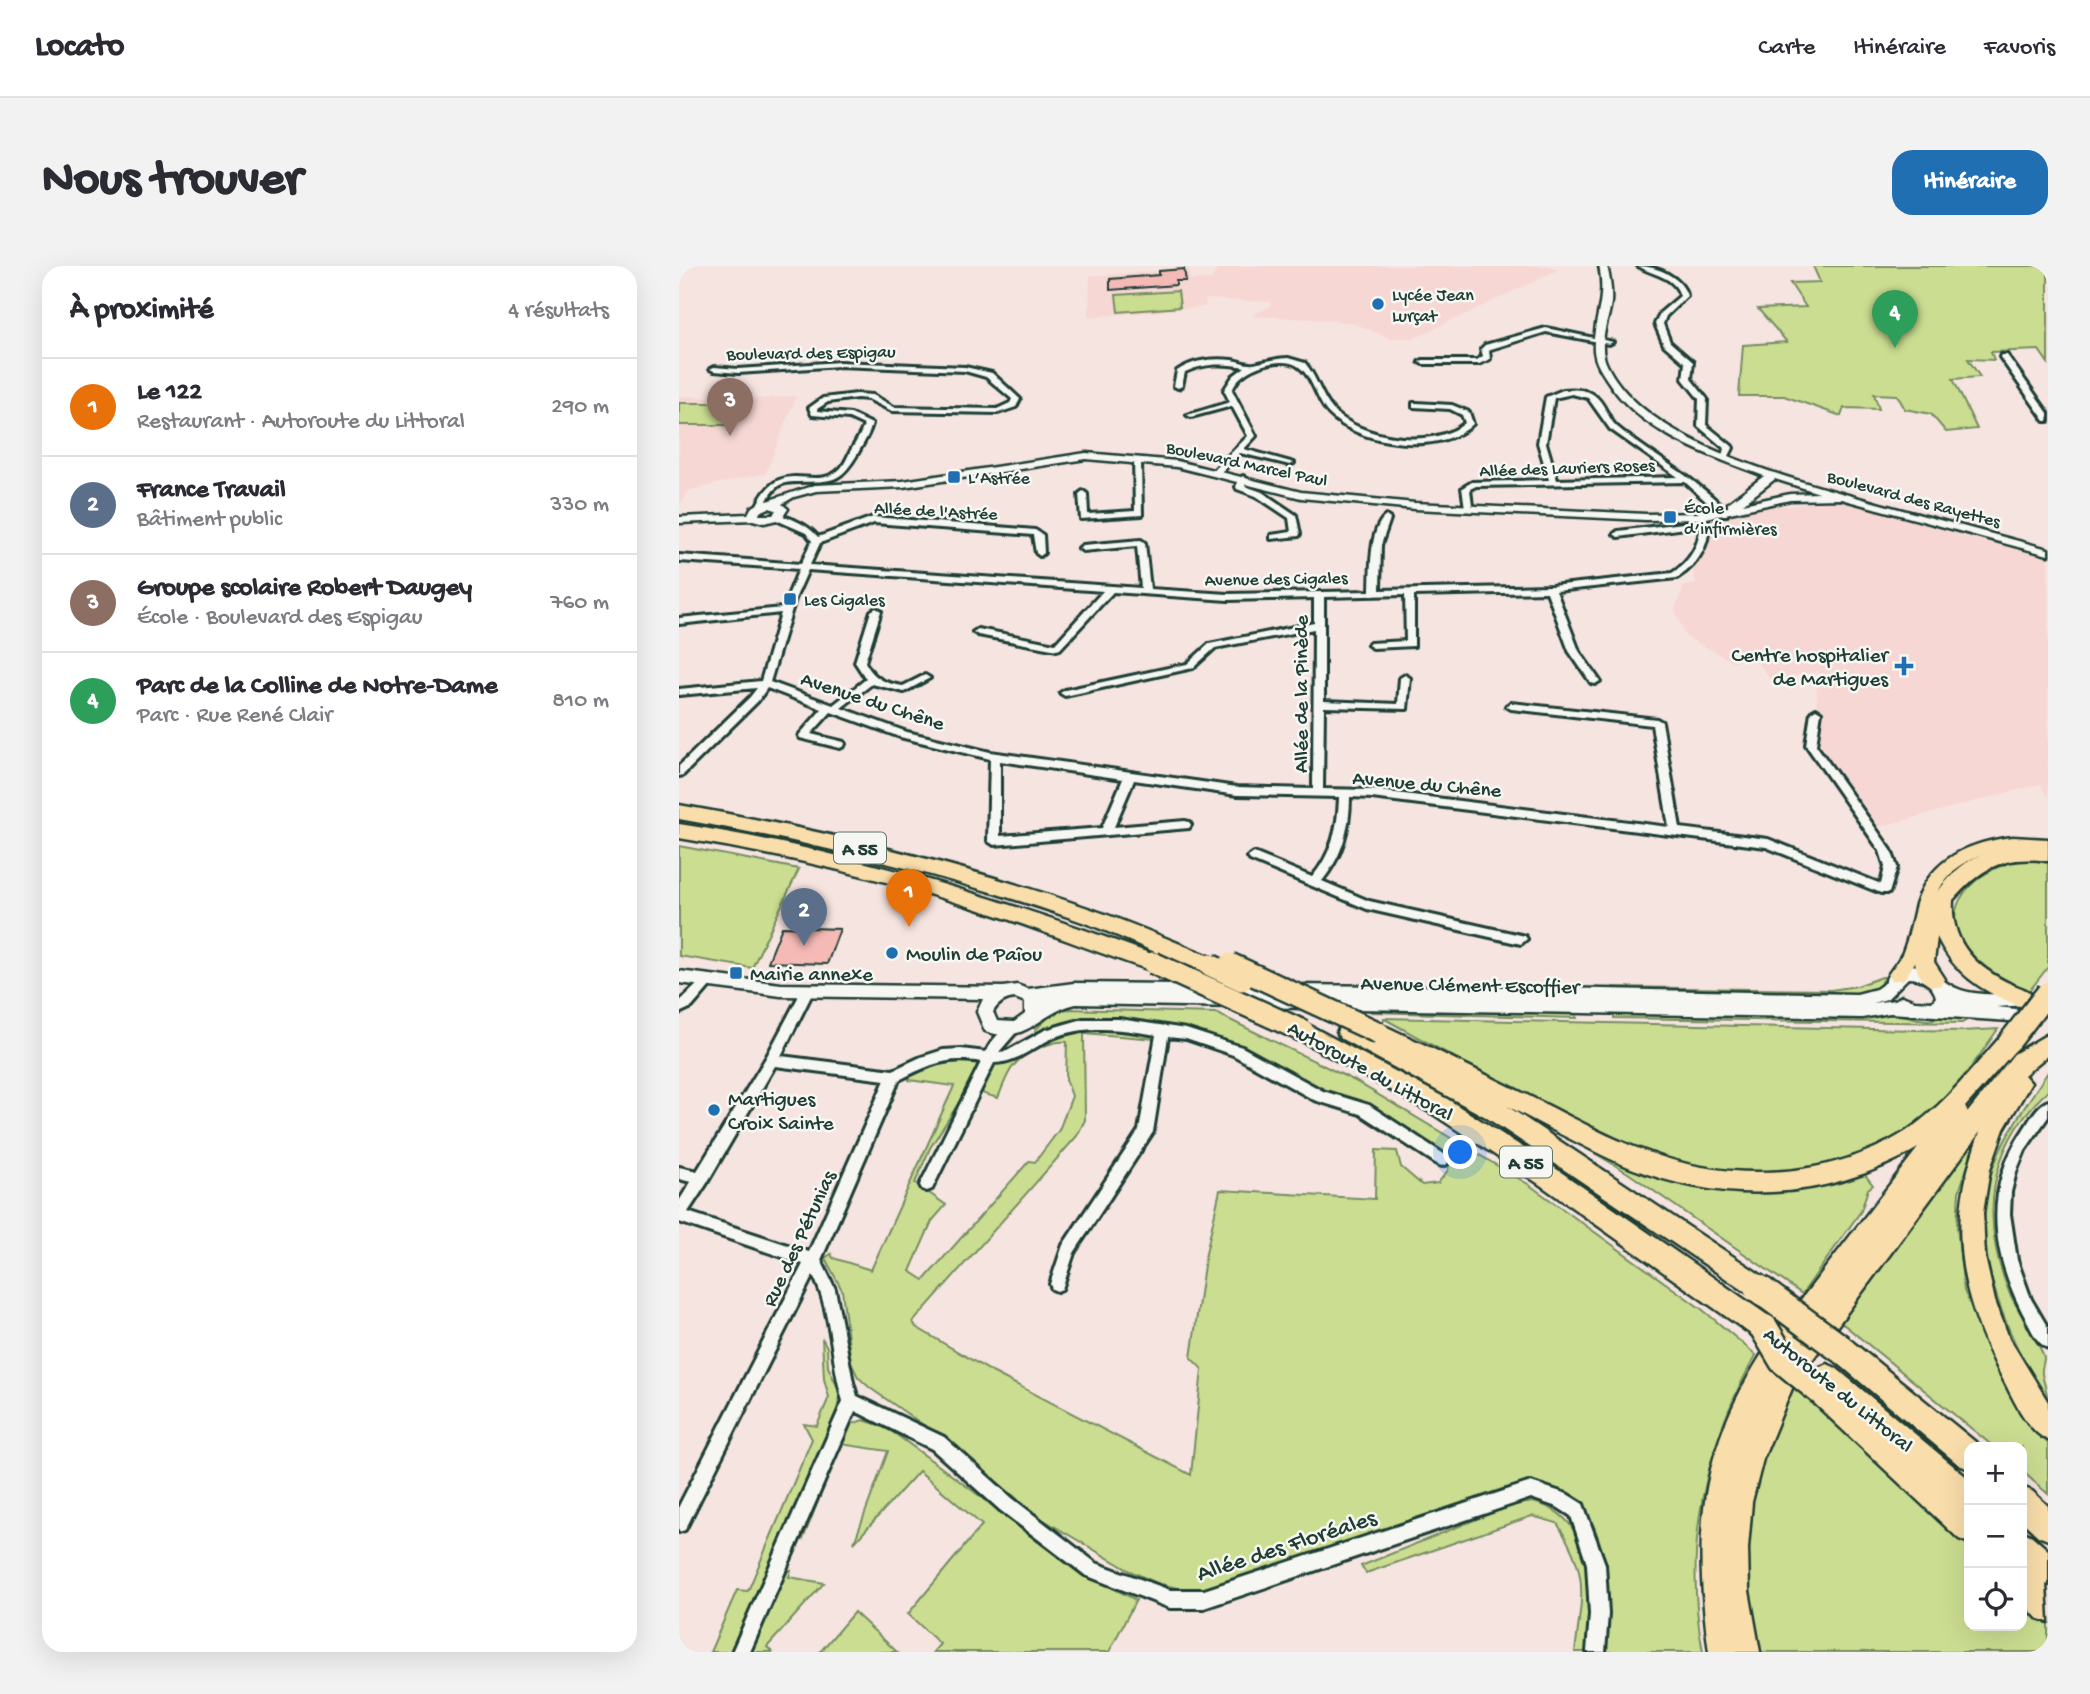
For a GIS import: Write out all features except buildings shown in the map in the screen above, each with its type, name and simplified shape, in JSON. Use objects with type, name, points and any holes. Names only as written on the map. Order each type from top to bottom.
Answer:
[{"type":"highway","name":"Autoroute du Littoral","points":[[679,812],[767,827],[885,853],[1037,898],[1220,965],[1492,1109],[1758,1288],[1841,1349],[1964,1451]]},
{"type":"highway","name":"Autoroute du Littoral","points":[[679,831],[764,846],[941,890],[1066,930],[1153,963],[1303,1031],[1441,1107],[1739,1309],[1763,1328],[1783,1360],[1824,1384],[1964,1493]]},
{"type":"highway","points":[[1937,983],[1924,966],[1921,956],[1932,919],[1943,898],[1963,875],[1987,859],[2014,852],[2048,854]]},
{"type":"highway","points":[[1943,898],[1944,929],[1957,956],[1982,980],[2022,999]]},
{"type":"highway","points":[[1220,965],[1379,1033],[1645,1162],[1705,1178],[1756,1182],[1813,1179],[1843,1173],[1892,1152],[1932,1125],[2003,1049]]},
{"type":"highway","points":[[1724,1652],[1716,1601],[1714,1552],[1717,1504],[1734,1438],[1749,1401],[1767,1368],[1814,1301],[1896,1197],[2003,1049],[2048,992]]},
{"type":"highway","points":[[2048,1044],[2010,1097],[1977,1164],[1970,1214],[1976,1279],[1991,1324],[2004,1357],[2048,1426]]},
{"type":"highway","points":[[1745,1652],[1734,1591],[1733,1548],[1738,1502],[1749,1459],[1783,1377],[1946,1157],[2022,1061],[2048,1044]]},
{"type":"highway","points":[[1824,1384],[1964,1524]]},
{"type":"highway","points":[[2026,1505],[2048,1526]]},
{"type":"highway","points":[[2027,1551],[2048,1570]]},
{"type":"highway","points":[[2027,1586],[2048,1606]]},
{"type":"main road","name":"Boulevard des Rayettes","points":[[1603,266],[1607,293],[1601,363],[1612,384],[1642,414],[1704,448],[1775,475],[2048,546]]},
{"type":"main road","name":"Boulevard des Rayettes","points":[[1612,266],[1617,286],[1603,342],[1618,375],[1637,398],[1666,421],[1726,454],[1775,475]]},
{"type":"main road","points":[[1642,414],[1686,443],[1738,466],[1748,475],[1753,491]]},
{"type":"main road","name":"Boulevard Marcel Paul","points":[[776,511],[790,495],[815,488],[902,484],[1086,456],[1177,464],[1301,495],[1365,502],[1675,517],[1703,517],[1723,510],[1742,502],[1764,480],[1775,475],[1779,486],[1752,505]]},
{"type":"main road","name":"Boulevard des Rayettes","points":[[1839,492],[2048,552]]},
{"type":"main road","name":"Boulevard Marcel Paul","points":[[1723,510],[1790,497],[1839,492]]},
{"type":"main road","points":[[679,520],[756,512],[764,520],[776,511]]},
{"type":"main road","points":[[2010,1014],[1911,1008],[1897,998],[1895,980],[1909,961],[1932,887],[1954,863],[1987,845],[2025,841],[2048,845]]},
{"type":"main road","points":[[1895,980],[1903,972],[1919,972],[1952,994],[1966,999],[2022,999]]},
{"type":"main road","points":[[679,977],[807,992],[1017,991],[1030,995],[1035,1004],[1033,1016],[1028,1022],[1013,1029],[988,1019],[971,999],[958,992]]},
{"type":"main road","name":"Avenue Clément Escoffier","points":[[1030,995],[1074,989],[1857,1000],[1881,994],[1895,980]]},
{"type":"main road","points":[[1935,1009],[1944,999],[1937,983]]},
{"type":"main road","points":[[988,1019],[990,1002],[1001,993]]},
{"type":"main road","name":"Avenue Clément Escoffier","points":[[1033,1016],[1056,1002],[1076,998],[1862,1011],[1890,1006],[1911,1008]]},
{"type":"street","points":[[1640,266],[1676,282],[1683,290],[1684,296],[1663,315],[1659,324],[1667,343],[1689,362],[1687,379],[1703,399],[1702,426],[1729,448],[1726,454]]},
{"type":"street","points":[[1423,362],[1479,362],[1487,357],[1485,349],[1488,346],[1540,330],[1560,331],[1603,342]]},
{"type":"street","points":[[2004,357],[2048,419]]},
{"type":"street","points":[[1178,386],[1181,371],[1199,362],[1215,360],[1254,367]]},
{"type":"street","points":[[1217,472],[1252,436],[1228,390],[1237,375],[1254,367],[1275,360],[1293,360],[1302,365],[1330,411],[1342,422],[1362,432],[1391,438],[1427,440],[1455,434],[1469,424],[1466,414],[1452,407],[1416,405]]},
{"type":"street","name":"Boulevard des Espigau","points":[[713,369],[738,371],[839,364],[965,369],[989,375],[1016,399],[1009,408],[991,411],[892,409],[864,396],[820,402],[813,408],[815,413],[859,418],[868,424],[866,432],[841,472],[828,477],[788,480],[774,485],[765,493],[756,512]]},
{"type":"street","points":[[1554,482],[1542,443],[1550,397],[1559,392],[1573,391],[1595,400],[1605,421],[1688,479],[1723,510]]},
{"type":"street","points":[[1191,415],[1235,403]]},
{"type":"street","points":[[1239,450],[1290,463]]},
{"type":"street","points":[[1083,494],[1084,517],[1139,513],[1137,460]]},
{"type":"street","points":[[1243,479],[1240,487],[1259,494],[1293,517],[1296,534],[1274,537]]},
{"type":"street","name":"Allée des Lauriers Roses","points":[[1468,506],[1469,486],[1688,479]]},
{"type":"street","points":[[679,772],[754,699],[765,684],[802,567],[816,541],[809,530],[776,511]]},
{"type":"street","points":[[1618,534],[1703,517]]},
{"type":"street","name":"Avenue des Cigales","points":[[679,558],[1228,597],[1551,589],[1674,576],[1687,567],[1703,537],[1703,517]]},
{"type":"street","points":[[1375,592],[1377,545],[1386,519]]},
{"type":"street","name":"Allée de l'Astrée","points":[[816,541],[873,520],[1035,533],[1039,536],[1040,552]]},
{"type":"street","points":[[1083,548],[1141,543],[1146,592]]},
{"type":"street","points":[[978,632],[1057,647],[1110,589]]},
{"type":"street","points":[[1551,589],[1574,651],[1595,681]]},
{"type":"street","points":[[1373,645],[1411,644],[1409,591]]},
{"type":"street","name":"Allée de la Pinède","points":[[1318,794],[1319,594]]},
{"type":"street","points":[[679,621],[787,610]]},
{"type":"street","points":[[876,611],[860,662],[870,681],[904,690],[925,678]]},
{"type":"street","points":[[1065,693],[1190,666],[1212,646],[1319,625]]},
{"type":"street","points":[[1319,704],[1403,707],[1405,678]]},
{"type":"street","points":[[840,744],[804,736],[832,708],[870,681]]},
{"type":"street","points":[[679,692],[765,684]]},
{"type":"street","name":"Avenue du Chêne","points":[[765,684],[904,735],[995,757],[1237,791],[1372,794],[1768,843],[1885,890],[1891,867],[1885,850],[1811,745],[1817,712]]},
{"type":"street","points":[[1511,705],[1657,722],[1675,832]]},
{"type":"street","points":[[995,757],[994,841],[1185,825]]},
{"type":"street","points":[[1106,832],[1130,776]]},
{"type":"street","points":[[1314,883],[1337,848],[1345,826],[1345,794]]},
{"type":"street","points":[[1254,857],[1367,905],[1521,939]]},
{"type":"street","points":[[679,1008],[688,1003],[707,982]]},
{"type":"street","points":[[741,1652],[851,1401],[828,1289],[813,1260],[679,1215],[772,1060],[807,992]]},
{"type":"street","points":[[988,1019],[992,1052]]},
{"type":"street","points":[[772,1060],[894,1076],[943,1055],[992,1052],[1010,1056],[1051,1032],[1075,1025],[1132,1025],[1185,1034],[1237,1051],[1319,1096],[1364,1109],[1442,1160]]},
{"type":"street","points":[[927,1185],[992,1052],[1013,1029]]},
{"type":"street","points":[[1057,1284],[1068,1250],[1146,1132],[1163,1031]]},
{"type":"street","name":"Rue des Pétunias","points":[[679,1524],[813,1260],[894,1076]]},
{"type":"street","points":[[2048,1107],[2017,1153],[2008,1174],[2003,1198],[2008,1258],[2026,1304],[2048,1341]]},
{"type":"street","points":[[679,1173],[702,1179]]},
{"type":"street","name":"Allée des Floréales","points":[[851,1401],[938,1444],[1006,1504],[1091,1569],[1170,1599],[1204,1600],[1531,1490],[1562,1500],[1577,1510],[1596,1564],[1599,1614],[1596,1652]]},
{"type":"shaded area","name":"Lycée Jean Lurçat","points":[[1219,266],[1548,266],[1558,270],[1415,338],[1389,338],[1355,324],[1331,320],[1251,316],[1270,306],[1270,302],[1206,299],[1205,307],[1089,317],[1090,276],[1189,269],[1190,280],[1211,279]]},
{"type":"shaded area","points":[[679,396],[759,399],[796,396],[766,473],[690,490],[679,505]]},
{"type":"shaded area","name":"Centre hospitalier de Martigues","points":[[1836,499],[1972,538],[2048,555],[2048,797],[2040,784],[1871,829],[1819,742],[1816,679],[1819,671],[1771,680],[1752,655],[1734,662],[1685,636],[1675,609],[1684,586],[1696,584],[1692,566],[1707,540],[1713,519],[1763,506],[1790,506]]},
{"type":"green space","points":[[1813,266],[2048,266],[2048,363],[2039,350],[1991,352],[1994,360],[1968,359],[1980,377],[1953,379],[1977,429],[1946,432],[1931,414],[1905,409],[1897,395],[1874,394],[1879,409],[1844,408],[1841,416],[1784,396],[1739,396],[1743,345],[1787,342],[1758,309],[1806,307],[1790,283],[1820,282]]},
{"type":"green space","points":[[1178,291],[1180,307],[1118,312],[1116,295]]},
{"type":"green space","points":[[679,403],[747,403],[733,425],[679,425]]},
{"type":"green space","points":[[679,846],[799,869],[752,968],[679,956]]},
{"type":"green space","points":[[2024,859],[2048,863],[2048,967],[2030,990],[2004,982],[1982,967],[1966,949],[1957,932],[1955,915],[1960,900],[1970,886],[1984,874]]},
{"type":"green space","points":[[1885,977],[1876,990],[1856,995],[1613,991],[1613,987],[1831,990],[1857,986]]},
{"type":"green space","points":[[1066,1009],[1216,1013],[1355,1081],[1528,1184],[1703,1310],[1756,1355],[1723,1425],[1702,1499],[1696,1575],[1697,1613],[1703,1652],[1605,1652],[1604,1562],[1597,1535],[1586,1513],[1568,1496],[1541,1488],[1505,1488],[1215,1588],[1186,1590],[1157,1583],[1130,1571],[1042,1519],[948,1442],[858,1377],[851,1363],[842,1290],[825,1258],[831,1254],[833,1258],[871,1270],[954,1086],[909,1080],[908,1074],[939,1061],[975,1059],[978,1062],[970,1085],[930,1148],[915,1183],[946,1205],[932,1221],[910,1271],[924,1280],[1029,1161],[1035,1162],[1059,1130],[1072,1096],[1066,1079],[1067,1042],[1049,1044],[1022,1057],[1008,1073],[998,1098],[984,1094],[980,1089],[991,1063],[1011,1058],[1051,1037],[1082,1029],[1138,1031],[1150,1034],[1156,1039],[1084,1033],[1085,1120],[1077,1136],[913,1322],[916,1327],[994,1373],[1191,1475],[1202,1369],[1191,1358],[1205,1258],[1220,1190],[1375,1199],[1376,1150],[1397,1151],[1401,1167],[1422,1185],[1438,1183],[1448,1170],[1450,1159],[1445,1154],[1362,1103],[1319,1091],[1234,1047],[1095,1019],[1064,1022],[1035,1033],[1053,1013]]},
{"type":"green space","points":[[1369,1009],[1576,1012],[1577,1018],[1371,1012]]},
{"type":"green space","points":[[1888,1012],[1923,1020],[1953,1016],[1967,1020],[1962,1023],[1614,1018],[1614,1013]]},
{"type":"green space","points":[[1383,1018],[1962,1031],[1998,1029],[1942,1103],[1899,1138],[1838,1163],[1772,1172],[1706,1168],[1642,1152],[1532,1099]]},
{"type":"green space","points":[[2048,1072],[2048,1091],[2028,1112],[2012,1135],[2001,1159],[1993,1211],[1994,1238],[2009,1292],[2044,1358],[2042,1372],[2048,1405],[2005,1320],[1988,1259],[1984,1227],[1986,1196],[1999,1152]]},
{"type":"green space","points":[[1530,1115],[1600,1151],[1788,1190],[1840,1183],[1865,1175],[1873,1185],[1868,1189],[1861,1211],[1802,1294],[1628,1173]]},
{"type":"green space","points":[[1979,1131],[1959,1192],[1957,1227],[1964,1291],[2009,1385],[2048,1444],[2048,1494],[2027,1475],[2027,1442],[1988,1442],[1837,1319]]},
{"type":"green space","points":[[822,1338],[827,1347],[828,1367],[840,1392],[836,1418],[731,1652],[710,1652],[737,1590],[748,1591],[812,1439],[804,1424],[817,1426],[829,1397],[824,1379]]},
{"type":"green space","points":[[1789,1383],[1856,1438],[1964,1538],[1964,1631],[2027,1631],[2027,1598],[2048,1620],[2048,1652],[1758,1652],[1751,1612],[1748,1531],[1756,1477]]},
{"type":"green space","points":[[863,1420],[886,1427],[1087,1575],[1136,1600],[1109,1652],[933,1652],[940,1644],[908,1614],[982,1525],[919,1471],[854,1543],[888,1451],[841,1444],[803,1539],[801,1528],[843,1432],[852,1424]]},
{"type":"green space","points":[[1533,1502],[1554,1511],[1570,1524],[1580,1542],[1589,1585],[1587,1652],[1575,1652],[1581,1585],[1575,1557],[1557,1523],[1532,1516],[1366,1573],[1361,1566],[1509,1506]]},
{"type":"green space","points":[[791,1570],[789,1577],[824,1583],[767,1647],[772,1652],[747,1652],[784,1572]]},
{"type":"green space","points":[[854,1612],[897,1652],[820,1652]]},
{"type":"place","name":"Lycée Jean Lurçat","points":[[1378,304]]},
{"type":"place","name":"Parc de la Colline de Notre-Dame","points":[[1895,348]]},
{"type":"place","name":"Groupe scolaire Robert Daugey","points":[[730,436]]},
{"type":"place","name":"L’Astrée","points":[[954,477]]},
{"type":"place","name":"École d’infirmières","points":[[1670,517]]},
{"type":"place","name":"Les Cigales","points":[[790,599]]},
{"type":"place","name":"Centre hospitalier de Martigues","points":[[1904,666]]},
{"type":"place","name":"Le 122","points":[[909,927]]},
{"type":"place","name":"France Travail","points":[[804,946]]},
{"type":"place","name":"Moulin de Paîou","points":[[892,953]]},
{"type":"place","name":"Mairie annexe","points":[[736,973]]},
{"type":"place","name":"Martigues Croix Sainte","points":[[714,1110]]}]
